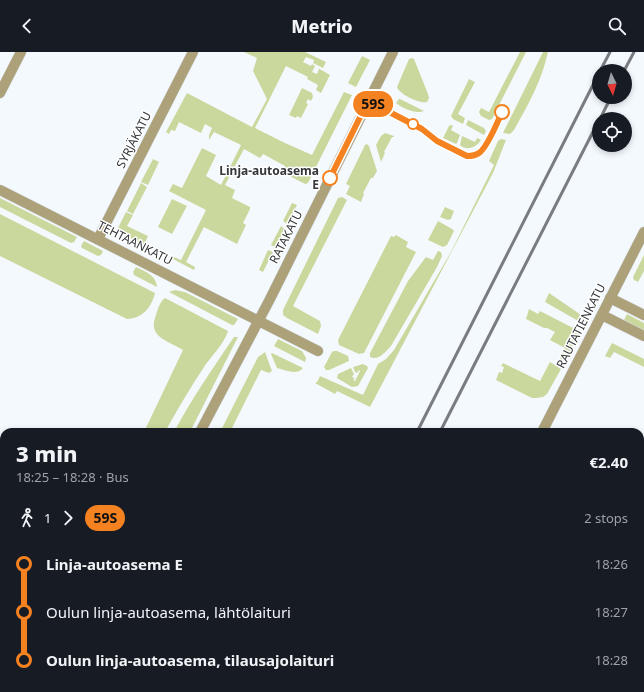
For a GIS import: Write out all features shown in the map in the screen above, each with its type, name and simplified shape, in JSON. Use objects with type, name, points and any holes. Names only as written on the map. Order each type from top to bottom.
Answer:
[{"type":"street","points":[[0,93],[20,52]]},
{"type":"street","name":"SYRJÄKATU","points":[[98,239],[193,52]]},
{"type":"street","name":"RATAKATU","points":[[202,428],[393,52]]},
{"type":"street","name":"TEHTAANKATU","points":[[0,190],[318,351]]},
{"type":"street","name":"RAUTATIENKATU","points":[[544,428],[644,232]]},
{"type":"street","points":[[610,298],[644,316]]},
{"type":"street","points":[[602,315],[644,336]]},
{"type":"green space","points":[[244,52],[305,52],[326,62],[323,68],[313,63],[314,60],[306,57],[303,62],[311,66],[312,64],[315,66],[312,72],[317,74],[318,68],[330,75],[321,93],[316,90],[318,85],[307,79],[308,77],[286,66],[255,128],[312,155],[344,92],[352,95],[308,183],[305,184],[282,172],[285,166],[263,154],[260,158],[244,149],[225,185],[235,190],[232,198],[250,207],[243,223],[246,225],[237,244],[204,227],[186,262],[195,267],[194,270],[173,259],[174,257],[181,260],[206,210],[169,191],[173,184],[182,188],[202,148],[216,155],[206,176],[221,185],[241,145],[214,132],[209,140],[209,135],[212,128],[205,124],[201,133],[179,122],[175,131],[171,130],[169,134],[166,132],[187,93],[252,127],[267,99],[253,71],[257,58]]},
{"type":"green space","points":[[520,52],[526,52],[492,119],[489,120],[481,116],[479,112],[481,108],[489,112]]},
{"type":"green space","points":[[543,52],[548,52],[542,72],[529,102],[514,130],[510,134],[503,133]]},
{"type":"green space","points":[[362,56],[370,60],[356,87],[348,83]]},
{"type":"green space","points":[[409,59],[414,59],[428,94],[429,98],[427,102],[410,98],[401,93],[397,87]]},
{"type":"green space","points":[[469,79],[475,82],[458,114],[465,118],[463,124],[453,119],[451,116]]},
{"type":"green space","points":[[302,88],[312,93],[313,97],[311,101],[308,99],[306,103],[308,104],[301,118],[297,116],[296,118],[289,115]]},
{"type":"green space","points":[[399,99],[424,111],[417,112],[406,109],[396,103]]},
{"type":"green space","points":[[468,120],[484,128],[486,131],[484,135],[466,125]]},
{"type":"green space","points":[[451,125],[453,126],[451,130],[460,135],[456,144],[443,138]]},
{"type":"green space","points":[[385,133],[394,137],[392,137],[384,152],[385,153],[381,162],[376,145],[381,136]]},
{"type":"green space","points":[[462,136],[475,142],[477,138],[481,140],[474,147],[466,148],[460,145]]},
{"type":"green space","points":[[501,139],[506,140],[493,173],[370,407],[337,391],[335,394],[315,383],[320,376],[363,395],[378,364],[386,359],[394,350],[451,252],[494,165],[489,161],[498,141]]},
{"type":"green space","points":[[367,144],[377,171],[373,178],[371,178],[363,193],[361,202],[346,194],[350,186],[346,184],[365,145]]},
{"type":"green space","points":[[153,159],[159,162],[148,185],[141,182]]},
{"type":"green space","points":[[141,183],[147,187],[133,214],[127,211]]},
{"type":"green space","points":[[342,197],[347,200],[293,306],[320,321],[321,326],[318,334],[287,318],[283,315],[283,310],[338,198]]},
{"type":"green space","points":[[0,198],[77,237],[74,242],[71,243],[0,207]]},
{"type":"green space","points":[[172,199],[187,206],[172,234],[158,227]]},
{"type":"green space","points":[[292,203],[297,205],[287,224],[283,221]]},
{"type":"green space","points":[[445,207],[454,211],[451,219],[448,220],[440,217]]},
{"type":"green space","points":[[126,212],[133,215],[127,226],[148,236],[144,245],[118,231]]},
{"type":"green space","points":[[0,214],[155,293],[149,308],[138,317],[127,319],[0,256]]},
{"type":"green space","points":[[438,221],[454,231],[447,245],[443,247],[428,240]]},
{"type":"green space","points":[[281,226],[285,229],[275,247],[271,245]]},
{"type":"green space","points":[[396,235],[408,242],[406,247],[416,252],[364,353],[359,354],[339,345],[338,340],[391,236],[394,237]]},
{"type":"green space","points":[[84,241],[103,251],[101,255],[98,256],[82,248],[81,246]]},
{"type":"green space","points":[[268,250],[273,252],[263,272],[259,270]]},
{"type":"green space","points":[[438,251],[441,252],[442,256],[437,267],[391,346],[379,357],[370,357],[370,353],[408,281],[426,257],[433,260]]},
{"type":"green space","points":[[644,255],[644,271],[638,282],[634,280],[633,277]]},
{"type":"green space","points":[[136,267],[147,272],[153,277],[157,287],[134,275],[133,272]]},
{"type":"green space","points":[[175,290],[185,292],[238,319],[234,325],[232,325],[169,292]]},
{"type":"green space","points":[[549,293],[587,319],[586,321],[580,322],[545,302]]},
{"type":"green space","points":[[165,298],[228,331],[221,345],[194,383],[167,428],[146,428],[183,350],[160,337],[156,333],[154,322],[160,303]]},
{"type":"green space","points":[[529,309],[538,314],[540,311],[579,331],[579,334],[564,362],[560,358],[565,348],[550,340],[555,332],[526,319]]},
{"type":"green space","points":[[627,314],[644,323],[644,331],[624,320]]},
{"type":"green space","points":[[234,337],[238,337],[192,428],[176,428],[195,395]]},
{"type":"green space","points":[[278,339],[302,351],[306,358],[305,362],[274,346]]},
{"type":"green space","points":[[612,343],[644,359],[644,367],[614,352],[610,358],[605,356]]},
{"type":"green space","points":[[334,351],[348,356],[349,361],[326,370],[324,367]]},
{"type":"green space","points":[[265,352],[272,371],[269,373],[261,370],[232,428],[222,428],[258,357]]},
{"type":"green space","points":[[272,353],[303,368],[297,372],[294,372],[277,368],[271,354]]},
{"type":"green space","points":[[550,362],[561,369],[547,394],[543,397],[532,398],[496,380],[499,372],[502,373],[504,367],[501,366],[503,363],[540,381]]},
{"type":"green space","points":[[363,364],[368,368],[358,386],[352,387],[337,378],[338,374],[351,368],[354,374],[352,377],[355,378],[353,380],[355,381],[360,371],[359,370],[357,373],[355,372],[353,367]]},
{"type":"railway","points":[[604,64],[610,52]]},
{"type":"railway","points":[[628,64],[634,52]]},
{"type":"railway","points":[[419,428],[592,87]]},
{"type":"railway","points":[[604,112],[608,104]]},
{"type":"railway","points":[[442,428],[592,134]]},
{"type":"bus line","name":"59S","points":[[330,178],[368,101],[422,129],[437,141],[467,156],[476,155],[483,150],[502,112]]},
{"type":"place","name":"Linja-autoasema E","points":[[330,178]]}]
